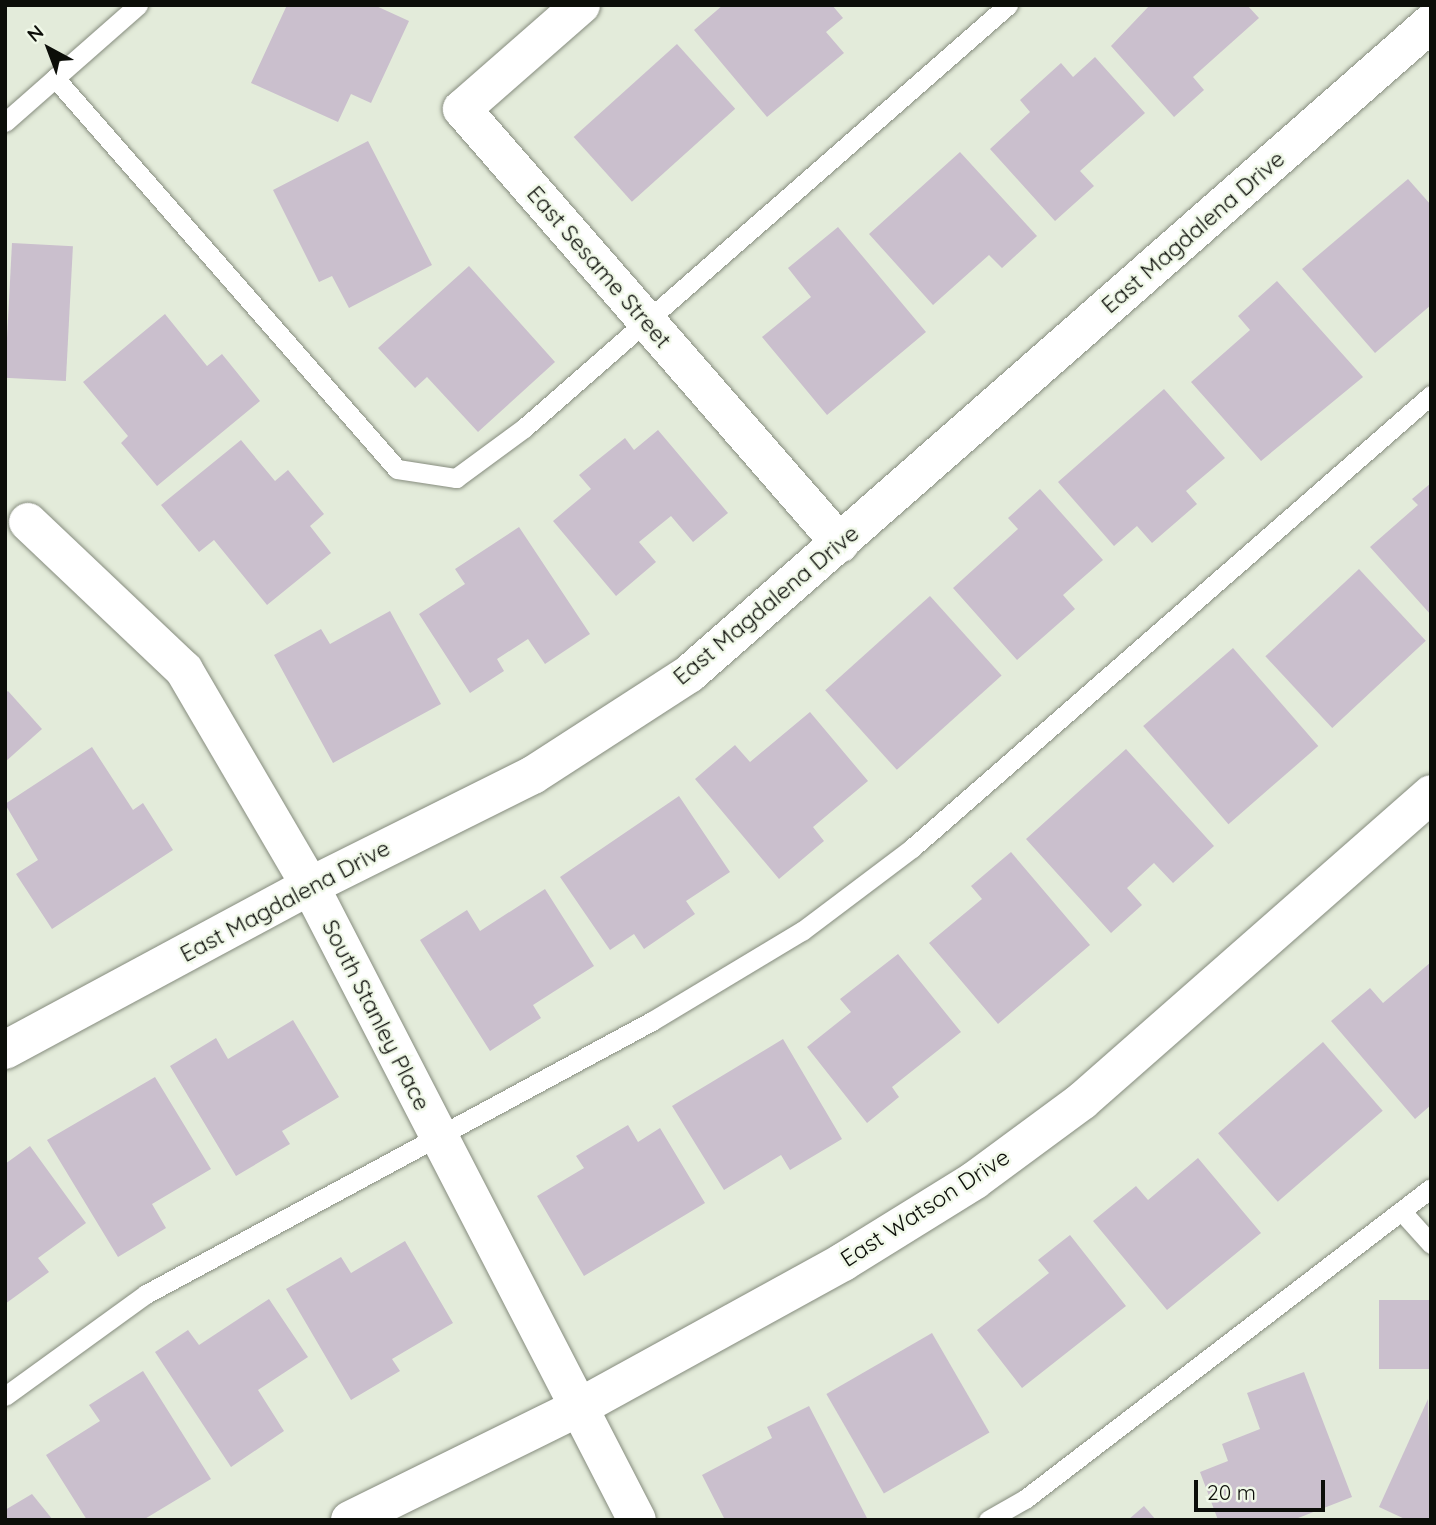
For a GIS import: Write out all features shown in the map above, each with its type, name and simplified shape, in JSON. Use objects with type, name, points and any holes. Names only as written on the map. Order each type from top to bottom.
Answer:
[{"type":"street","name":"East Sesame Street","points":[[581,5],[462,109],[839,543]]},
{"type":"street","name":"East Magdalena Drive","points":[[5,1050],[310,886],[533,775],[689,674],[1431,23]]},
{"type":"street","name":"South Stanley Place","points":[[28,522],[184,670],[310,886],[576,1409],[637,1520]]},
{"type":"street","name":"East Watson Drive","points":[[350,1520],[576,1409],[843,1262],[975,1180],[1082,1101],[1431,794]]},
{"type":"lane","points":[[5,122],[138,5]]},
{"type":"lane","points":[[55,78],[397,470],[456,478],[524,428],[1008,5]]},
{"type":"lane","points":[[5,1396],[146,1294],[652,1021],[802,931],[912,848],[1431,395]]},
{"type":"lane","points":[[988,1520],[1025,1499],[1403,1213],[1431,1188]]},
{"type":"lane","points":[[1403,1213],[1431,1244]]},
{"type":"building","points":[[287,5],[374,5],[409,21],[371,103],[351,94],[338,122],[251,83]]},
{"type":"building","points":[[723,5],[832,5],[843,18],[826,32],[844,53],[767,117],[694,30]]},
{"type":"building","points":[[1150,5],[1247,5],[1259,18],[1193,77],[1204,90],[1174,117],[1111,46]]},
{"type":"building","points":[[677,44],[735,109],[632,202],[574,137]]},
{"type":"building","points":[[1095,57],[1145,113],[1080,171],[1094,186],[1055,221],[990,149],[1030,112],[1020,100],[1061,63],[1073,77]]},
{"type":"building","points":[[368,141],[432,265],[349,308],[332,276],[319,282],[273,190]]},
{"type":"building","points":[[960,152],[1037,236],[1002,268],[989,255],[933,305],[869,234]]},
{"type":"building","points":[[1408,179],[1431,205],[1431,305],[1375,353],[1302,269]]},
{"type":"building","points":[[838,227],[926,332],[827,415],[762,337],[811,297],[788,268]]},
{"type":"building","points":[[12,243],[73,246],[66,381],[5,378]]},
{"type":"building","points":[[469,266],[555,362],[478,432],[427,377],[415,388],[378,348]]},
{"type":"building","points":[[1277,281],[1363,377],[1261,461],[1191,382],[1250,330],[1238,316]]},
{"type":"building","points":[[165,314],[207,366],[222,354],[260,401],[157,486],[121,443],[128,436],[83,382]]},
{"type":"building","points":[[1164,389],[1225,458],[1186,491],[1197,504],[1152,543],[1137,526],[1114,546],[1058,482]]},
{"type":"building","points":[[658,430],[728,513],[693,542],[671,516],[639,542],[656,562],[616,596],[553,521],[591,489],[579,475],[625,438],[634,450]]},
{"type":"building","points":[[241,440],[275,481],[288,470],[324,514],[310,526],[331,553],[267,605],[214,540],[199,552],[161,505]]},
{"type":"building","points":[[1431,483],[1431,615],[1370,547],[1418,505],[1412,499]]},
{"type":"building","points":[[1040,489],[1103,560],[1063,595],[1075,609],[1017,660],[953,588],[1018,529],[1008,518]]},
{"type":"building","points":[[519,527],[590,634],[545,664],[528,639],[497,659],[504,671],[470,693],[419,614],[465,584],[455,569]]},
{"type":"building","points":[[1359,569],[1426,641],[1332,728],[1265,656]]},
{"type":"building","points":[[930,596],[1002,676],[897,770],[825,690]]},
{"type":"building","points":[[390,611],[441,704],[333,763],[274,655],[321,629],[330,644]]},
{"type":"building","points":[[1233,648],[1318,746],[1228,824],[1143,726]]},
{"type":"building","points":[[8,691],[42,729],[5,762],[5,693]]},
{"type":"building","points":[[810,712],[868,781],[813,827],[824,841],[779,879],[695,779],[735,745],[750,762]]},
{"type":"building","points":[[92,747],[133,810],[143,803],[173,850],[52,929],[16,874],[38,860],[5,804]]},
{"type":"building","points":[[1126,749],[1214,846],[1173,883],[1154,863],[1127,888],[1142,905],[1111,933],[1026,839]]},
{"type":"building","points":[[679,796],[730,872],[686,901],[695,914],[644,949],[634,934],[610,950],[560,877]]},
{"type":"building","points":[[1011,852],[1090,945],[998,1024],[929,943],[982,899],[971,886]]},
{"type":"building","points":[[545,889],[594,966],[533,1005],[541,1018],[490,1051],[420,940],[467,910],[480,931]]},
{"type":"building","points":[[898,954],[961,1032],[892,1087],[899,1097],[867,1123],[807,1047],[851,1012],[840,999]]},
{"type":"building","points":[[1431,962],[1431,1105],[1415,1119],[1331,1021],[1370,988],[1383,1003]]},
{"type":"building","points":[[293,1020],[339,1097],[282,1131],[290,1144],[236,1176],[170,1066],[216,1038],[228,1059]]},
{"type":"building","points":[[783,1039],[842,1139],[790,1170],[781,1155],[724,1190],[672,1106]]},
{"type":"building","points":[[1323,1042],[1383,1111],[1278,1202],[1218,1133]]},
{"type":"building","points":[[155,1077],[211,1169],[152,1204],[166,1228],[118,1257],[47,1140]]},
{"type":"building","points":[[628,1125],[638,1142],[660,1128],[705,1203],[584,1276],[537,1196],[584,1168],[576,1156]]},
{"type":"building","points":[[30,1146],[86,1223],[38,1258],[49,1272],[5,1304],[5,1164]]},
{"type":"building","points":[[1198,1158],[1261,1233],[1167,1310],[1093,1221],[1136,1186],[1148,1200]]},
{"type":"building","points":[[1070,1235],[1126,1306],[1022,1388],[977,1330],[1049,1273],[1038,1260]]},
{"type":"building","points":[[405,1241],[453,1323],[392,1359],[400,1371],[351,1400],[286,1289],[341,1257],[351,1273]]},
{"type":"building","points":[[269,1299],[308,1357],[258,1390],[284,1431],[231,1467],[155,1352],[188,1330],[199,1345]]},
{"type":"building","points":[[1379,1300],[1431,1300],[1431,1369],[1379,1369]]},
{"type":"building","points":[[932,1333],[990,1433],[884,1494],[826,1394]]},
{"type":"building","points":[[143,1371],[211,1479],[143,1520],[87,1520],[46,1455],[100,1421],[89,1405]]},
{"type":"building","points":[[1304,1372],[1352,1497],[1293,1520],[1218,1520],[1200,1472],[1228,1461],[1222,1444],[1260,1429],[1247,1393]]},
{"type":"building","points":[[1428,1399],[1431,1520],[1407,1520],[1379,1507]]},
{"type":"building","points":[[809,1406],[868,1520],[725,1520],[702,1475],[772,1438],[767,1427]]},
{"type":"building","points":[[32,1494],[53,1520],[5,1520],[5,1510]]},
{"type":"building","points":[[1144,1506],[1156,1520],[1128,1520]]}]
